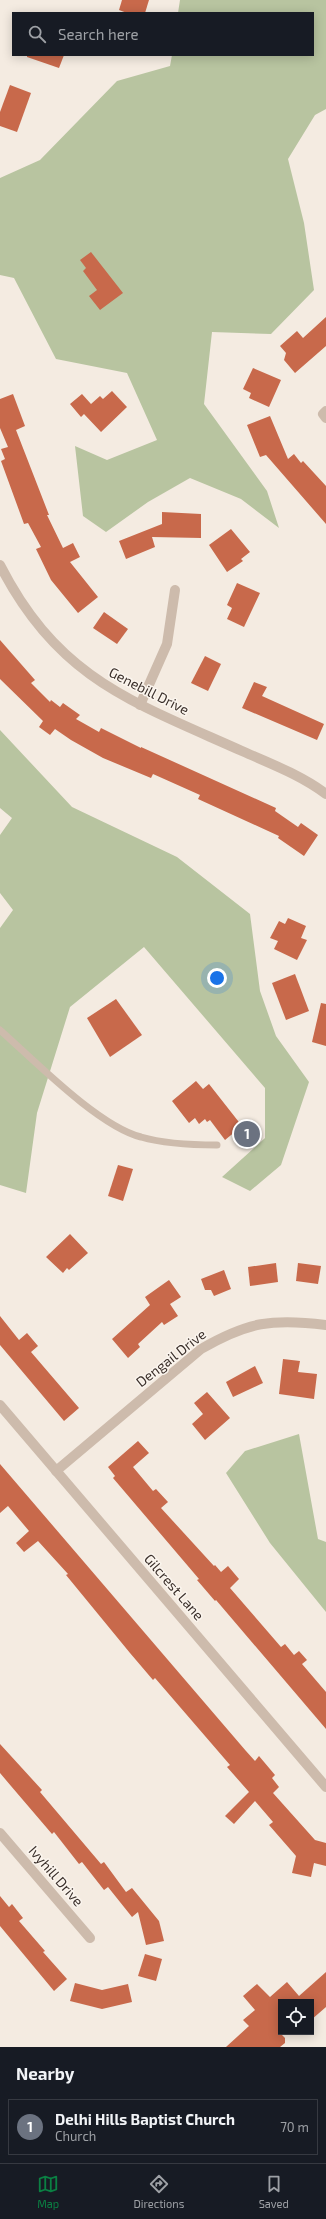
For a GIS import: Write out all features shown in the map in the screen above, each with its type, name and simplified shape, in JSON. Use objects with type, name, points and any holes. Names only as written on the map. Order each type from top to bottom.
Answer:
[{"type":"street","name":"Genebill Drive","points":[[0,565],[28,614],[67,657],[89,676],[140,705],[292,773],[326,794]]},
{"type":"street","points":[[140,705],[167,644],[175,590]]},
{"type":"street","name":"Dengail Drive","points":[[56,1471],[201,1349],[226,1334],[268,1322],[294,1320],[326,1325]]},
{"type":"street","name":"Gilcrest Lane","points":[[0,1405],[326,1787]]},
{"type":"street","name":"Ivyhill Drive","points":[[0,1833],[90,1938]]},
{"type":"lane","points":[[0,1030],[38,1065],[99,1115],[115,1126],[140,1137],[189,1144],[217,1144]]},
{"type":"green space","points":[[180,0],[326,0],[326,109],[315,115],[288,159],[304,223],[314,290],[271,334],[212,332],[204,404],[267,491],[279,528],[241,499],[190,478],[148,502],[106,532],[83,516],[75,446],[107,460],[157,440],[127,373],[56,359],[14,278],[0,275],[0,178],[40,160],[117,81],[170,66],[172,56],[314,56],[314,12],[178,12]]},
{"type":"green space","points":[[0,730],[72,807],[177,857],[250,914],[260,991],[276,1036],[309,1082],[281,1165],[250,1191],[222,1177],[265,1138],[265,1088],[144,947],[70,1007],[37,1113],[26,1193],[0,1185],[0,928],[13,910],[0,893],[0,835],[12,818],[0,808]]},
{"type":"green space","points":[[299,1434],[318,1539],[326,1542],[326,1612],[270,1543],[226,1473],[245,1451]]},
{"type":"building","points":[[122,0],[149,0],[145,12],[124,12],[119,10]]},
{"type":"building","points":[[27,56],[64,56],[59,68]]},
{"type":"building","points":[[10,85],[31,93],[17,132],[0,126],[0,112]]},
{"type":"building","points":[[91,252],[123,293],[100,310],[89,296],[97,290],[83,271],[86,268],[80,260]]},
{"type":"building","points":[[326,317],[326,346],[295,373],[284,360],[286,353],[280,346],[297,331],[303,338]]},
{"type":"building","points":[[253,368],[281,380],[269,407],[249,398],[251,393],[243,389]]},
{"type":"building","points":[[112,391],[127,407],[101,432],[84,414],[81,417],[70,404],[82,394],[91,404],[100,396],[103,399]]},
{"type":"building","points":[[13,394],[25,426],[16,430],[49,515],[47,515],[63,548],[73,543],[80,557],[70,562],[98,597],[78,613],[51,580],[36,549],[41,547],[28,523],[24,524],[1,461],[5,459],[1,449],[8,447],[0,428],[0,399]]},
{"type":"building","points":[[270,416],[288,459],[294,454],[301,463],[303,461],[326,486],[326,524],[266,455],[260,457],[247,425]]},
{"type":"building","points":[[162,512],[201,514],[201,538],[152,537],[155,547],[126,559],[119,541],[162,524]]},
{"type":"building","points":[[231,529],[250,552],[241,559],[243,561],[227,572],[209,545]]},
{"type":"building","points":[[237,583],[260,593],[244,627],[227,619],[232,608],[227,605]]},
{"type":"building","points":[[104,612],[128,629],[117,644],[93,628]]},
{"type":"building","points":[[0,640],[35,680],[31,683],[50,702],[51,700],[60,707],[63,703],[80,715],[76,719],[99,732],[101,728],[141,748],[276,808],[275,811],[298,827],[301,823],[318,835],[304,856],[278,838],[279,836],[198,799],[200,795],[153,774],[151,778],[103,758],[55,729],[50,735],[39,727],[43,721],[0,679]]},
{"type":"building","points":[[205,656],[221,664],[208,691],[191,683]]},
{"type":"building","points":[[254,682],[267,687],[262,696],[324,724],[317,740],[242,708]]},
{"type":"building","points":[[288,918],[306,926],[301,938],[307,940],[297,960],[274,949],[278,941],[270,938],[279,921],[285,924]]},
{"type":"building","points":[[295,974],[309,1011],[286,1020],[272,983]]},
{"type":"building","points":[[116,999],[142,1035],[110,1057],[87,1018]]},
{"type":"building","points":[[321,1003],[326,1004],[326,1046],[312,1042]]},
{"type":"building","points":[[196,1081],[203,1089],[209,1084],[242,1126],[225,1140],[210,1120],[207,1122],[205,1119],[199,1124],[195,1118],[189,1123],[172,1101]]},
{"type":"building","points":[[118,1165],[133,1169],[123,1201],[108,1196]]},
{"type":"building","points":[[70,1234],[88,1253],[69,1270],[67,1268],[63,1273],[46,1257]]},
{"type":"building","points":[[276,1263],[278,1282],[250,1286],[248,1267]]},
{"type":"building","points":[[298,1263],[321,1266],[318,1284],[296,1281]]},
{"type":"building","points":[[224,1270],[231,1289],[214,1296],[211,1290],[205,1290],[201,1279]]},
{"type":"building","points":[[169,1280],[181,1297],[170,1304],[178,1316],[164,1325],[162,1322],[138,1344],[140,1347],[128,1358],[112,1339],[150,1305],[145,1297]]},
{"type":"building","points":[[0,1316],[19,1340],[27,1333],[38,1346],[31,1352],[79,1408],[64,1421],[0,1345]]},
{"type":"building","points":[[283,1359],[300,1361],[298,1372],[317,1374],[314,1399],[279,1394]]},
{"type":"building","points":[[255,1366],[263,1383],[233,1397],[226,1382]]},
{"type":"building","points":[[207,1392],[230,1418],[205,1440],[192,1424],[203,1414],[194,1403]]},
{"type":"building","points":[[138,1441],[149,1453],[133,1467],[153,1491],[156,1489],[168,1502],[161,1508],[214,1566],[215,1565],[221,1572],[228,1566],[239,1579],[230,1588],[281,1647],[285,1644],[294,1655],[299,1651],[307,1660],[302,1664],[326,1692],[326,1729],[216,1600],[215,1601],[197,1580],[199,1579],[113,1478],[115,1476],[108,1467]]},
{"type":"building","points":[[0,1464],[246,1751],[255,1761],[259,1756],[275,1775],[272,1778],[279,1787],[273,1793],[315,1840],[326,1843],[326,1866],[314,1863],[311,1877],[292,1873],[296,1856],[269,1825],[273,1822],[255,1801],[234,1824],[225,1816],[249,1792],[227,1767],[230,1765],[155,1678],[153,1680],[66,1575],[68,1574],[38,1541],[24,1552],[16,1543],[29,1531],[8,1506],[0,1513]]},
{"type":"building","points":[[0,1744],[42,1790],[40,1792],[101,1864],[104,1862],[126,1892],[132,1888],[159,1921],[164,1941],[146,1945],[138,1912],[132,1917],[108,1887],[104,1890],[82,1862],[79,1864],[54,1832],[52,1834],[0,1773]]},
{"type":"building","points":[[0,1896],[9,1907],[12,1904],[23,1918],[19,1921],[45,1951],[43,1952],[67,1979],[54,1991],[0,1926]]},
{"type":"building","points":[[145,1954],[162,1959],[156,1981],[138,1976]]},
{"type":"building","points":[[326,1972],[326,2007],[314,2017],[314,1999],[278,1999],[278,2035],[282,2035],[285,2038],[285,2043],[280,2047],[226,2047],[249,2026],[243,2020],[255,2010],[243,1996],[257,1984],[270,1997],[287,1982],[299,1996]]},
{"type":"building","points":[[75,1983],[102,1990],[128,1984],[132,2002],[102,2009],[70,2001]]},
{"type":"place","name":"Delhi Hills Baptist Church","points":[[247,1134]]}]
